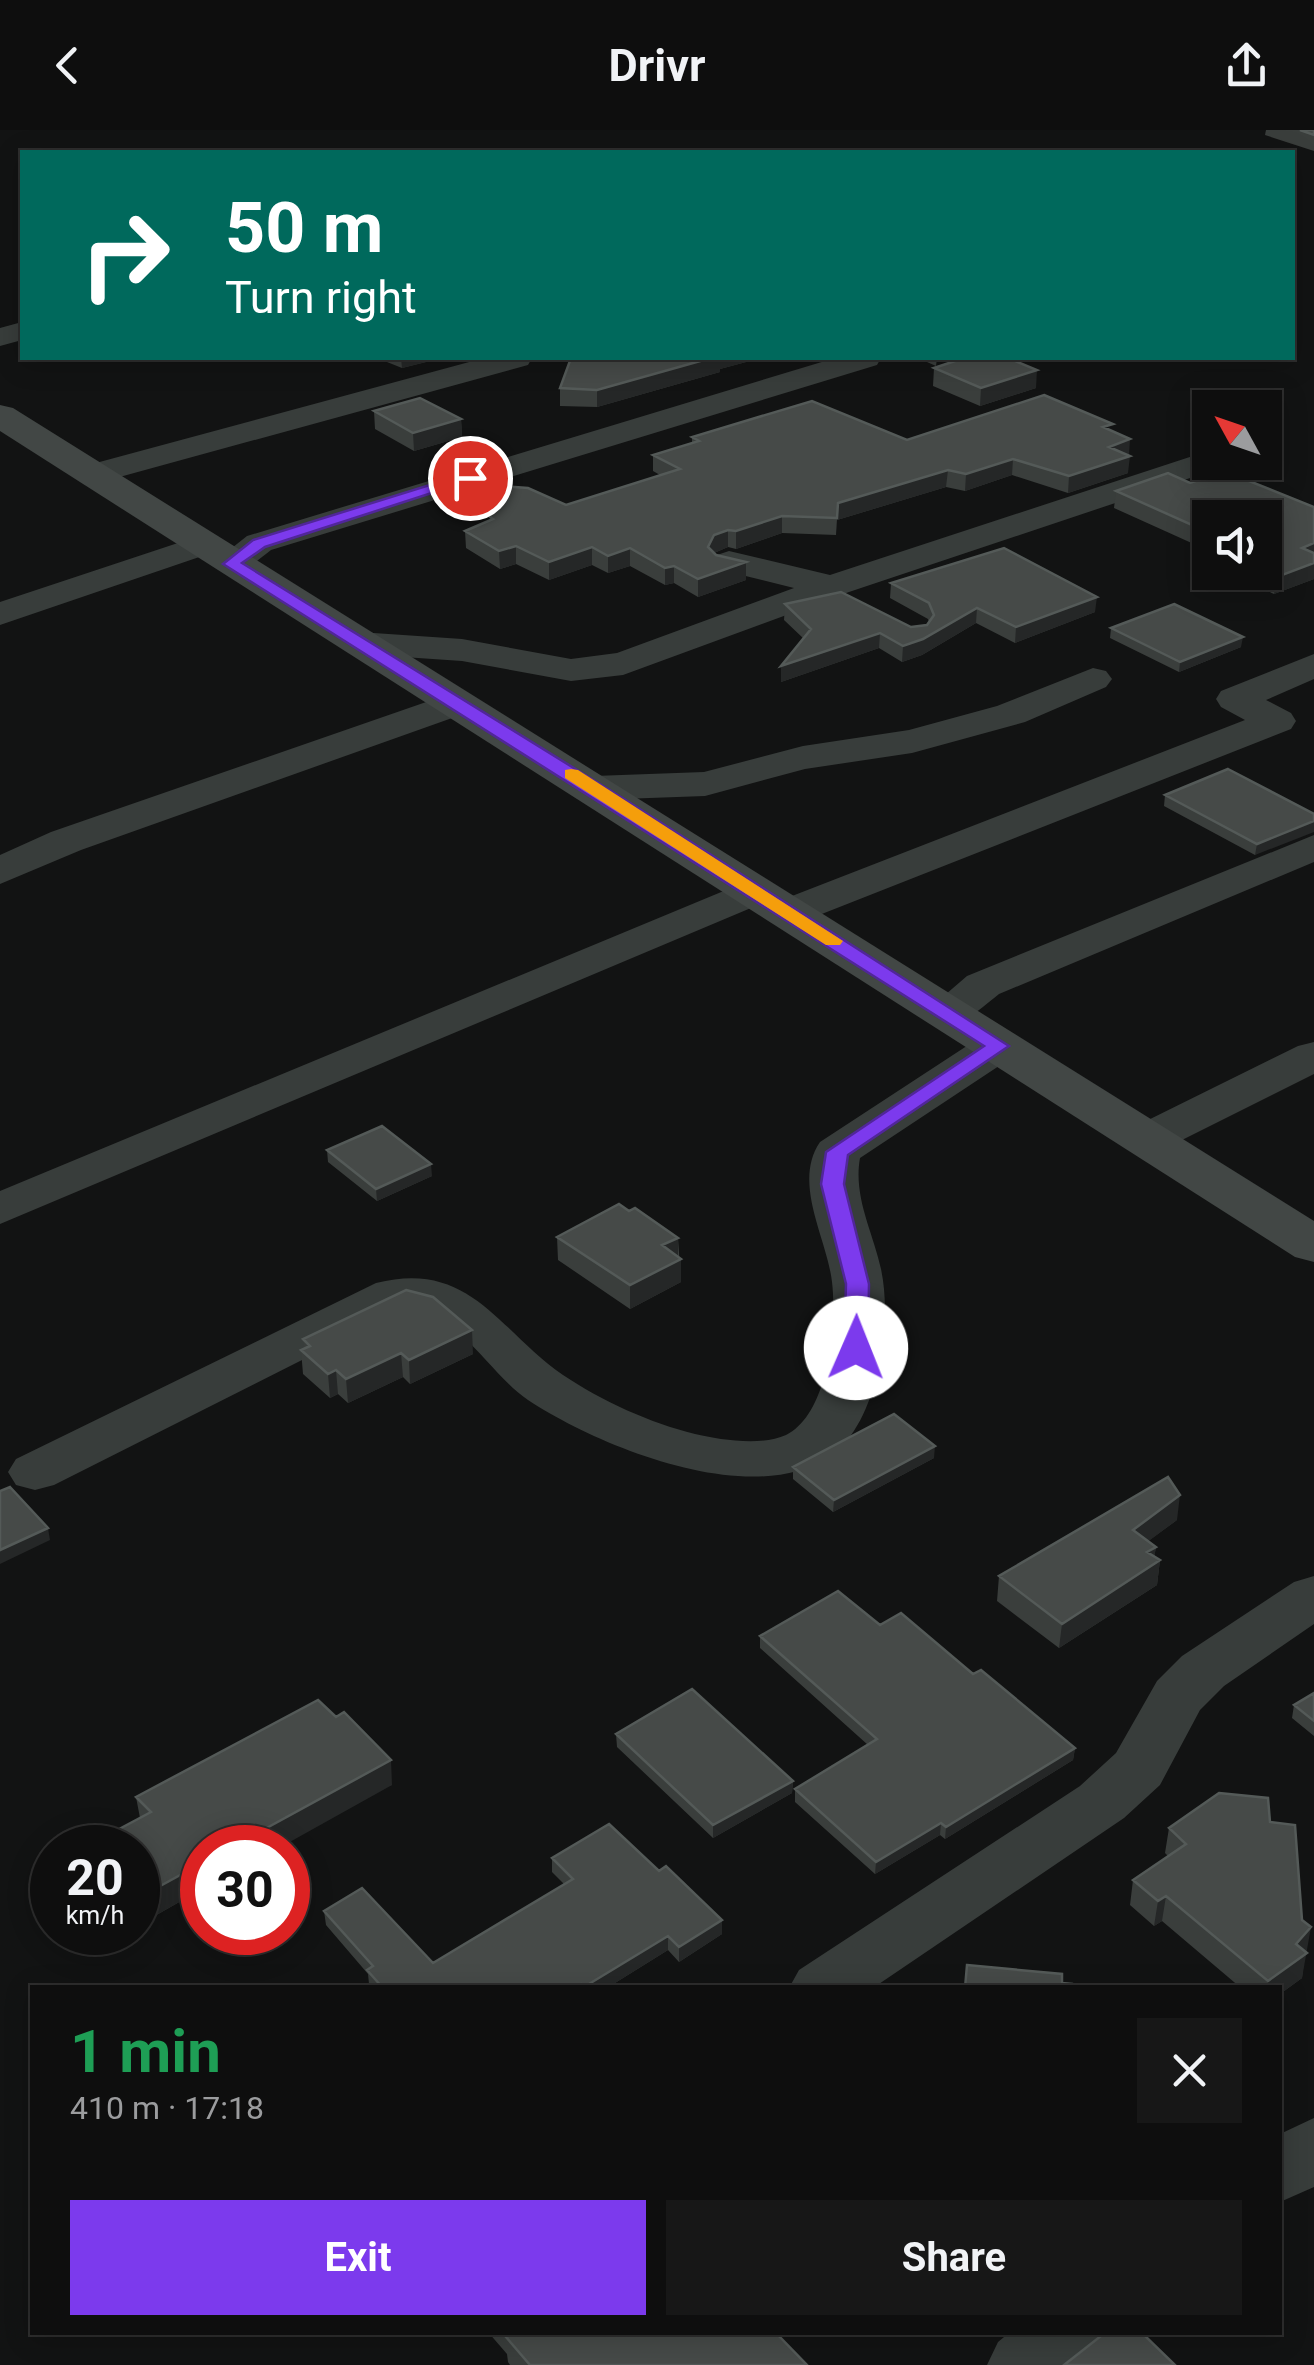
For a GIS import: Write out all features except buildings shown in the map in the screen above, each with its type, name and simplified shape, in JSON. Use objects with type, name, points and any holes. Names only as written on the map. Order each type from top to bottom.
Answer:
[{"type":"street","points":[[94,474],[509,360]]},
{"type":"street","points":[[0,614],[859,360]]},
{"type":"street","points":[[0,416],[223,549],[455,704],[653,825],[1314,1245]]},
{"type":"street","points":[[359,642],[462,650],[546,668],[600,668],[634,660],[833,586],[1192,466]]},
{"type":"street","points":[[728,562],[833,586],[880,612]]},
{"type":"street","points":[[0,1209],[772,901],[1277,721],[1235,699],[1314,665]]},
{"type":"street","points":[[594,788],[706,784],[803,758],[912,741],[972,727],[1092,679]]},
{"type":"street","points":[[0,871],[66,842],[455,704]]},
{"type":"street","points":[[653,825],[706,784]]},
{"type":"street","points":[[946,1013],[983,985],[1314,847]]},
{"type":"street","points":[[908,988],[983,985]]},
{"type":"street","points":[[35,1472],[394,1294],[419,1290],[447,1298],[543,1385],[626,1429],[714,1456],[770,1457],[809,1446],[826,1428],[848,1389],[856,1348],[858,1284],[832,1184],[837,1152],[998,1046]]},
{"type":"street","points":[[1147,1139],[1314,1056]]},
{"type":"street","points":[[827,1985],[1102,1802],[1138,1769],[1178,1696],[1204,1671],[1314,1596]]},
{"type":"street","points":[[1282,2171],[1314,2147]]},
{"type":"street","points":[[1024,2365],[1063,2335]]},
{"type":"slow traffic","points":[[571,774],[833,941]]},
{"type":"route","points":[[470,478],[259,544],[232,564],[618,802],[998,1046],[837,1152],[832,1184],[858,1284],[856,1348]]}]
